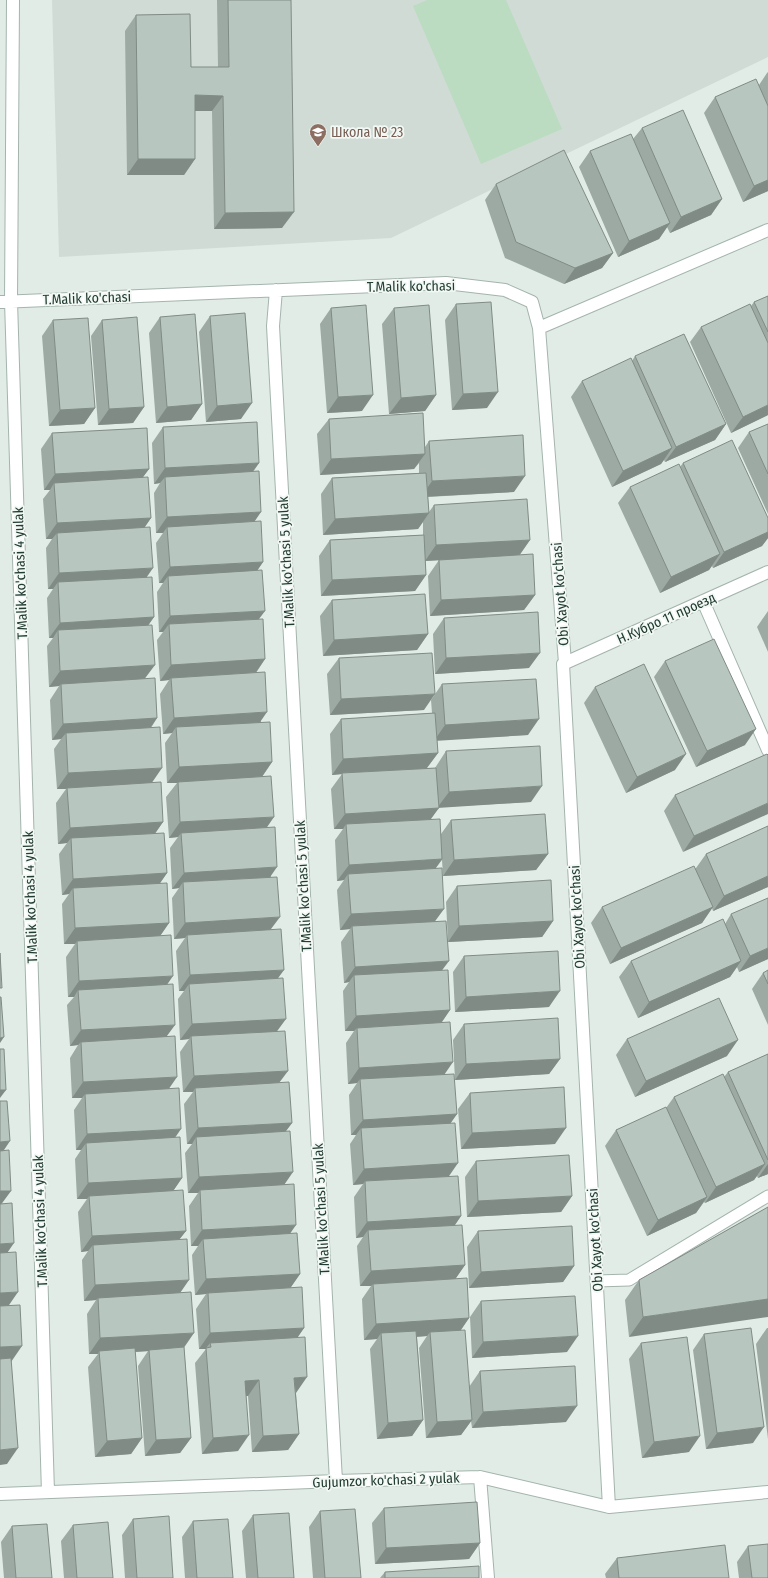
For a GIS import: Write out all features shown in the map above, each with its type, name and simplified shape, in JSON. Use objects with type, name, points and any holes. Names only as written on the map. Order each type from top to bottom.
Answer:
[{"type":"street","points":[[6,301],[13,0]]},
{"type":"street","points":[[539,328],[768,230]]},
{"type":"street","name":"T.Malik ko'chasi","points":[[6,301],[446,283],[505,290],[532,302],[539,328]]},
{"type":"street","name":"T.Malik ko'chasi 5 yulak","points":[[276,290],[273,326],[336,1481]]},
{"type":"street","name":"T.Malik ko'chasi 4 yulak","points":[[6,301],[48,1492]]},
{"type":"street","name":"Obi Xayot ko'chasi","points":[[539,328],[565,663],[563,664],[609,1507]]},
{"type":"street","name":"Н.Кубро 11 проезд","points":[[565,663],[768,572]]},
{"type":"street","points":[[703,601],[768,750]]},
{"type":"street","points":[[480,1477],[488,1578]]},
{"type":"street","name":"Gujumzor ko'chasi 2 yulak","points":[[0,1494],[480,1477],[609,1507],[768,1492]]},
{"type":"lane","points":[[597,1281],[629,1280],[768,1196]]},
{"type":"shaded area","name":"Школа № 23","points":[[52,0],[768,0],[768,57],[391,238],[59,257]]},
{"type":"green space","points":[[427,0],[506,0],[562,129],[481,164],[413,6]]},
{"type":"building","points":[[228,0],[291,0],[294,212],[225,213],[223,96],[195,95],[195,159],[138,159],[136,15],[190,14],[191,67],[229,67]]},
{"type":"building","points":[[756,79],[768,106],[768,180],[754,186],[715,97]]},
{"type":"building","points":[[683,110],[722,199],[681,217],[642,128]]},
{"type":"building","points":[[631,134],[670,223],[629,241],[590,151]]},
{"type":"building","points":[[564,150],[613,253],[575,268],[516,242],[496,184]]},
{"type":"building","points":[[768,296],[768,332],[754,302]]},
{"type":"building","points":[[491,302],[498,392],[463,394],[456,304]]},
{"type":"building","points":[[750,304],[768,343],[768,405],[743,417],[701,327]]},
{"type":"building","points":[[366,305],[373,395],[338,397],[331,308]]},
{"type":"building","points":[[429,305],[436,395],[401,398],[394,308]]},
{"type":"building","points":[[245,313],[252,403],[217,406],[210,316]]},
{"type":"building","points":[[195,314],[202,404],[167,407],[160,317]]},
{"type":"building","points":[[137,317],[144,407],[109,409],[102,320]]},
{"type":"building","points":[[88,318],[95,408],[60,410],[53,320]]},
{"type":"building","points":[[684,334],[726,424],[676,447],[635,356]]},
{"type":"building","points":[[631,358],[672,448],[623,471],[582,381]]},
{"type":"building","points":[[423,413],[425,454],[331,459],[329,419]]},
{"type":"building","points":[[257,422],[259,463],[165,468],[163,427]]},
{"type":"building","points":[[768,424],[768,474],[749,432]]},
{"type":"building","points":[[147,428],[149,469],[55,474],[52,433]]},
{"type":"building","points":[[523,435],[525,476],[432,481],[429,441]]},
{"type":"building","points":[[732,440],[768,518],[768,532],[724,552],[683,463]]},
{"type":"building","points":[[679,464],[720,554],[671,577],[630,487]]},
{"type":"building","points":[[259,471],[261,512],[167,517],[165,477]]},
{"type":"building","points":[[426,473],[429,513],[335,519],[332,478]]},
{"type":"building","points":[[148,477],[151,518],[57,523],[54,483]]},
{"type":"building","points":[[527,499],[530,540],[436,545],[434,505]]},
{"type":"building","points":[[261,521],[263,562],[170,567],[167,527]]},
{"type":"building","points":[[150,527],[153,568],[59,573],[57,533]]},
{"type":"building","points":[[424,535],[426,575],[332,580],[330,540]]},
{"type":"building","points":[[533,554],[535,595],[441,600],[439,560]]},
{"type":"building","points":[[262,570],[265,611],[170,616],[168,576]]},
{"type":"building","points":[[152,577],[154,617],[60,623],[58,582]]},
{"type":"building","points":[[425,594],[428,634],[334,640],[332,600]]},
{"type":"building","points":[[538,612],[540,653],[446,658],[444,618]]},
{"type":"building","points":[[263,619],[265,659],[171,665],[169,624]]},
{"type":"building","points":[[152,625],[155,665],[60,671],[58,630]]},
{"type":"building","points":[[714,639],[756,729],[707,751],[665,661]]},
{"type":"building","points":[[432,653],[435,694],[341,699],[339,658]]},
{"type":"building","points":[[644,664],[686,754],[637,777],[595,687]]},
{"type":"building","points":[[265,672],[267,712],[174,718],[171,678]]},
{"type":"building","points":[[155,678],[157,718],[63,724],[61,684]]},
{"type":"building","points":[[536,679],[539,719],[445,725],[442,684]]},
{"type":"building","points":[[435,713],[438,753],[343,759],[341,719]]},
{"type":"building","points":[[270,722],[272,762],[179,767],[176,727]]},
{"type":"building","points":[[160,727],[162,768],[68,773],[66,733]]},
{"type":"building","points":[[540,746],[542,786],[449,792],[446,751]]},
{"type":"building","points":[[767,754],[768,803],[694,836],[675,795]]},
{"type":"building","points":[[436,768],[439,808],[345,814],[342,773]]},
{"type":"building","points":[[271,776],[274,817],[180,822],[178,782]]},
{"type":"building","points":[[161,782],[163,822],[70,828],[67,788]]},
{"type":"building","points":[[545,814],[548,854],[454,860],[451,820]]},
{"type":"building","points":[[440,819],[442,859],[349,865],[346,824]]},
{"type":"building","points":[[768,826],[768,876],[724,896],[706,854]]},
{"type":"building","points":[[275,827],[277,867],[184,873],[181,833]]},
{"type":"building","points":[[164,833],[167,873],[73,879],[71,838]]},
{"type":"building","points":[[694,866],[713,907],[621,948],[602,907]]},
{"type":"building","points":[[442,868],[444,909],[351,914],[348,874]]},
{"type":"building","points":[[277,877],[280,917],[185,923],[183,882]]},
{"type":"building","points":[[551,880],[553,921],[459,926],[457,886]]},
{"type":"building","points":[[167,883],[169,923],[75,928],[73,888]]},
{"type":"building","points":[[768,898],[768,948],[750,956],[731,914]]},
{"type":"building","points":[[723,919],[741,961],[649,1002],[631,961]]},
{"type":"building","points":[[446,921],[449,961],[355,967],[352,926]]},
{"type":"building","points":[[281,929],[284,970],[190,975],[187,935]]},
{"type":"building","points":[[171,935],[173,976],[79,981],[77,941]]},
{"type":"building","points":[[558,951],[560,991],[466,997],[464,956]]},
{"type":"building","points":[[0,953],[2,988],[0,988]]},
{"type":"building","points":[[448,970],[450,1010],[356,1016],[354,975]]},
{"type":"building","points":[[768,970],[768,984],[763,973]]},
{"type":"building","points":[[283,978],[286,1019],[192,1024],[189,984]]},
{"type":"building","points":[[173,984],[175,1025],[81,1030],[78,990]]},
{"type":"building","points":[[0,997],[4,1037],[0,1038]]},
{"type":"building","points":[[719,998],[738,1040],[646,1081],[627,1039]]},
{"type":"building","points":[[558,1018],[560,1059],[466,1064],[464,1024]]},
{"type":"building","points":[[450,1022],[453,1062],[359,1068],[357,1028]]},
{"type":"building","points":[[285,1031],[288,1071],[194,1076],[191,1036]]},
{"type":"building","points":[[175,1036],[177,1077],[83,1082],[81,1042]]},
{"type":"building","points":[[0,1049],[4,1049],[6,1090],[0,1090]]},
{"type":"building","points":[[768,1054],[768,1160],[728,1072]]},
{"type":"building","points":[[454,1074],[457,1114],[363,1120],[360,1079]]},
{"type":"building","points":[[723,1074],[765,1164],[716,1187],[674,1097]]},
{"type":"building","points":[[289,1082],[292,1123],[198,1128],[195,1088]]},
{"type":"building","points":[[564,1087],[566,1128],[472,1133],[470,1093]]},
{"type":"building","points":[[179,1088],[181,1129],[87,1134],[85,1094]]},
{"type":"building","points":[[0,1101],[7,1101],[10,1141],[0,1142]]},
{"type":"building","points":[[666,1107],[707,1197],[658,1220],[616,1130]]},
{"type":"building","points":[[455,1123],[458,1163],[364,1169],[361,1128]]},
{"type":"building","points":[[290,1131],[293,1172],[199,1177],[196,1137]]},
{"type":"building","points":[[180,1137],[182,1178],[88,1183],[86,1143]]},
{"type":"building","points":[[9,1150],[11,1191],[0,1191],[0,1151]]},
{"type":"building","points":[[569,1155],[572,1196],[478,1201],[476,1161]]},
{"type":"building","points":[[458,1176],[461,1216],[367,1222],[365,1181]]},
{"type":"building","points":[[294,1184],[296,1225],[202,1230],[200,1190]]},
{"type":"building","points":[[183,1190],[186,1231],[92,1236],[89,1196]]},
{"type":"building","points":[[12,1203],[14,1243],[0,1244],[0,1204]]},
{"type":"building","points":[[768,1207],[768,1299],[643,1317],[639,1280]]},
{"type":"building","points":[[462,1225],[465,1265],[371,1271],[368,1230]]},
{"type":"building","points":[[572,1226],[574,1266],[481,1272],[478,1231]]},
{"type":"building","points":[[297,1233],[300,1274],[206,1279],[203,1239]]},
{"type":"building","points":[[187,1239],[189,1280],[95,1285],[93,1245]]},
{"type":"building","points":[[16,1252],[18,1292],[0,1293],[0,1253]]},
{"type":"building","points":[[467,1278],[469,1318],[376,1324],[373,1284]]},
{"type":"building","points":[[302,1287],[304,1328],[210,1333],[208,1293]]},
{"type":"building","points":[[191,1292],[194,1333],[100,1338],[98,1298]]},
{"type":"building","points":[[575,1296],[578,1336],[483,1342],[481,1301]]},
{"type":"building","points":[[20,1305],[22,1346],[0,1347],[0,1306]]},
{"type":"building","points":[[751,1328],[764,1427],[717,1433],[704,1334]]},
{"type":"building","points":[[465,1330],[472,1420],[437,1422],[430,1332]]},
{"type":"building","points":[[416,1331],[423,1420],[388,1423],[381,1333]]},
{"type":"building","points":[[305,1337],[307,1377],[294,1378],[299,1434],[263,1436],[259,1380],[245,1381],[249,1435],[213,1438],[206,1348],[211,1347],[210,1343]]},
{"type":"building","points":[[687,1337],[700,1436],[654,1442],[641,1343]]},
{"type":"building","points":[[184,1347],[191,1438],[156,1440],[149,1350]]},
{"type":"building","points":[[135,1348],[142,1438],[107,1441],[99,1351]]},
{"type":"building","points":[[11,1358],[18,1448],[0,1450],[0,1359]]},
{"type":"building","points":[[575,1366],[577,1406],[483,1412],[480,1371]]},
{"type":"building","points":[[477,1502],[480,1543],[386,1548],[384,1508]]},
{"type":"building","points":[[355,1509],[361,1578],[325,1578],[320,1511]]},
{"type":"building","points":[[289,1513],[294,1578],[258,1578],[253,1515]]},
{"type":"building","points":[[169,1516],[173,1578],[137,1578],[133,1519]]},
{"type":"building","points":[[228,1519],[233,1578],[197,1578],[193,1521]]},
{"type":"building","points":[[108,1522],[113,1578],[77,1578],[73,1525]]},
{"type":"building","points":[[47,1524],[52,1578],[16,1578],[12,1526]]},
{"type":"building","points":[[768,1544],[768,1578],[752,1578],[748,1546]]},
{"type":"building","points":[[725,1545],[729,1578],[619,1578],[617,1558]]},
{"type":"building","points":[[479,1566],[479,1578],[385,1578],[385,1572]]},
{"type":"place","name":"Школа № 23","points":[[318,147]]}]
